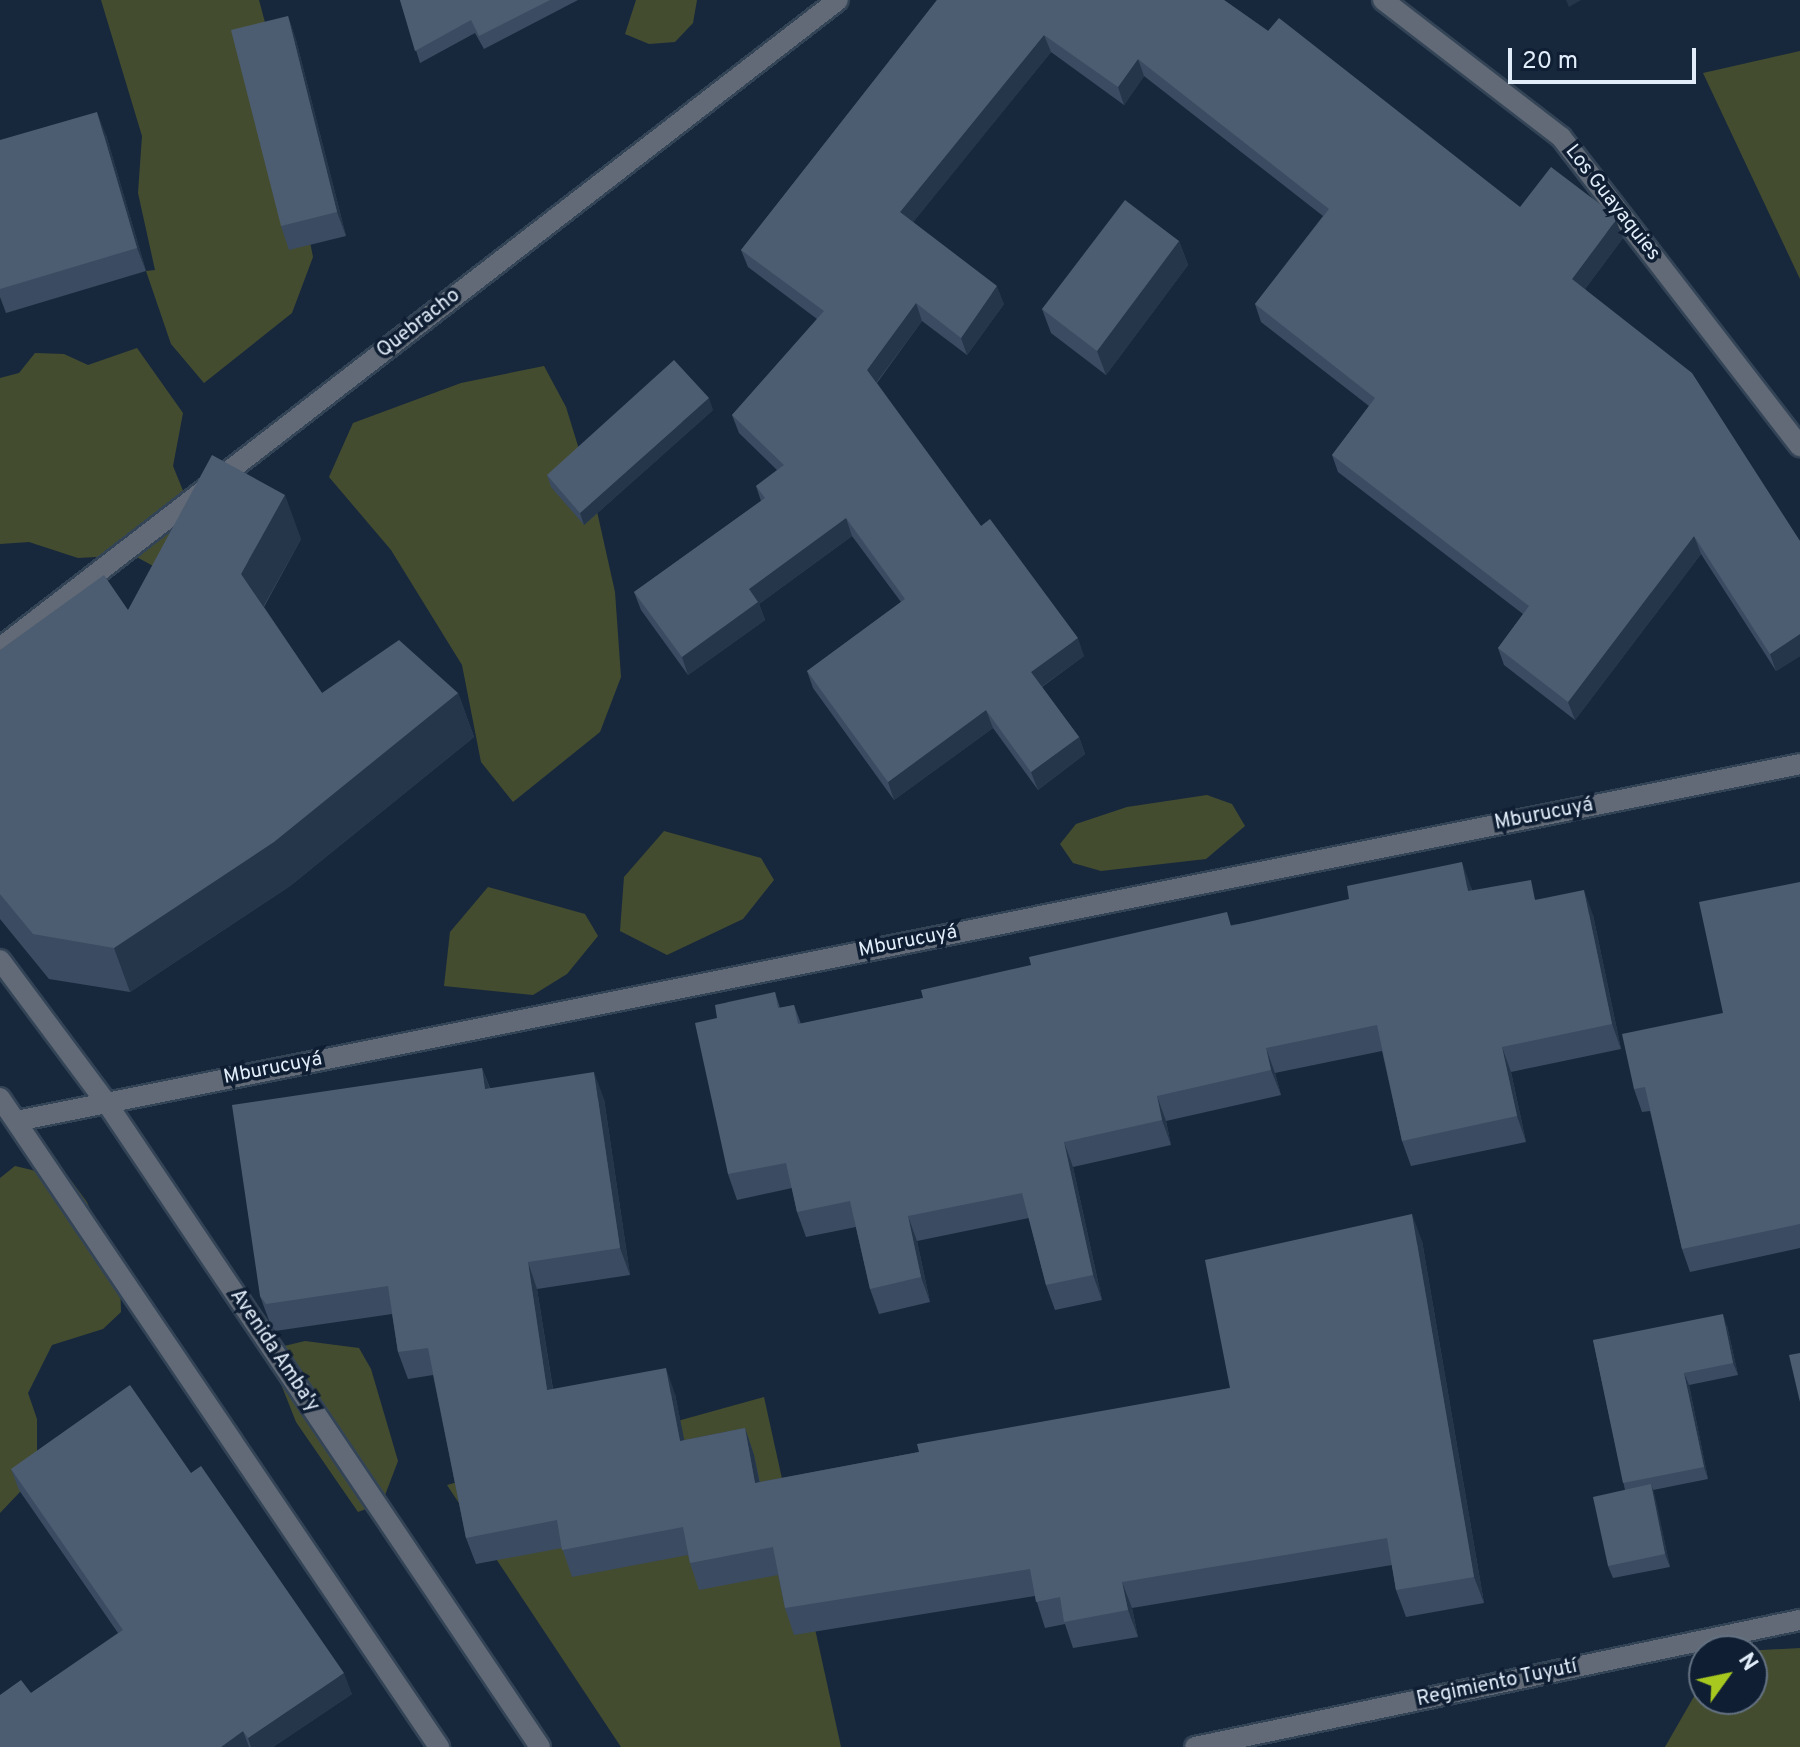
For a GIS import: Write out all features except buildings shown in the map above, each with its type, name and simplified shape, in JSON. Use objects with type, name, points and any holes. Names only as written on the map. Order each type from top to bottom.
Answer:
[{"type":"street","name":"Quebracho","points":[[0,648],[838,0]]},
{"type":"street","name":"Los Guayaquies","points":[[1383,0],[1561,137],[1800,446]]},
{"type":"street","name":"Mburucuyá","points":[[17,1121],[1800,764]]},
{"type":"street","name":"Avenida Amba'y","points":[[0,960],[106,1102],[537,1746]]},
{"type":"street","points":[[0,1098],[439,1747]]},
{"type":"street","name":"Regimiento Tuyutí","points":[[1195,1747],[1800,1620]]},
{"type":"green space","points":[[101,0],[259,0],[271,45],[313,257],[292,313],[204,383],[171,344],[146,271],[155,270],[138,193],[142,136]]},
{"type":"green space","points":[[636,0],[697,0],[693,23],[675,42],[649,44],[625,34]]},
{"type":"green space","points":[[1800,51],[1800,279],[1703,73]]},
{"type":"green space","points":[[137,348],[183,413],[173,466],[186,498],[155,567],[133,555],[78,558],[29,542],[0,544],[0,378],[19,373],[35,353],[64,354],[88,365]]},
{"type":"green space","points":[[544,366],[566,407],[594,498],[615,592],[621,677],[600,732],[513,802],[481,762],[462,665],[391,550],[329,477],[353,423],[461,383]]},
{"type":"green space","points":[[1207,795],[1232,804],[1245,826],[1206,859],[1101,871],[1073,863],[1060,844],[1076,824],[1127,807]]},
{"type":"green space","points":[[664,831],[761,858],[774,880],[743,919],[667,955],[620,931],[624,877]]},
{"type":"green space","points":[[488,887],[585,914],[598,936],[567,974],[533,995],[444,986],[450,932]]},
{"type":"green space","points":[[15,1166],[70,1179],[87,1202],[120,1280],[121,1312],[103,1329],[52,1345],[28,1393],[37,1419],[37,1474],[0,1513],[0,1178]]},
{"type":"green space","points":[[305,1341],[359,1348],[371,1369],[398,1461],[382,1503],[358,1512],[296,1422],[277,1374],[280,1347]]},
{"type":"green space","points":[[764,1397],[841,1747],[621,1747],[447,1485]]},
{"type":"green space","points":[[1800,1648],[1800,1747],[1665,1747],[1688,1707],[1688,1715],[1768,1715],[1768,1650]]}]
